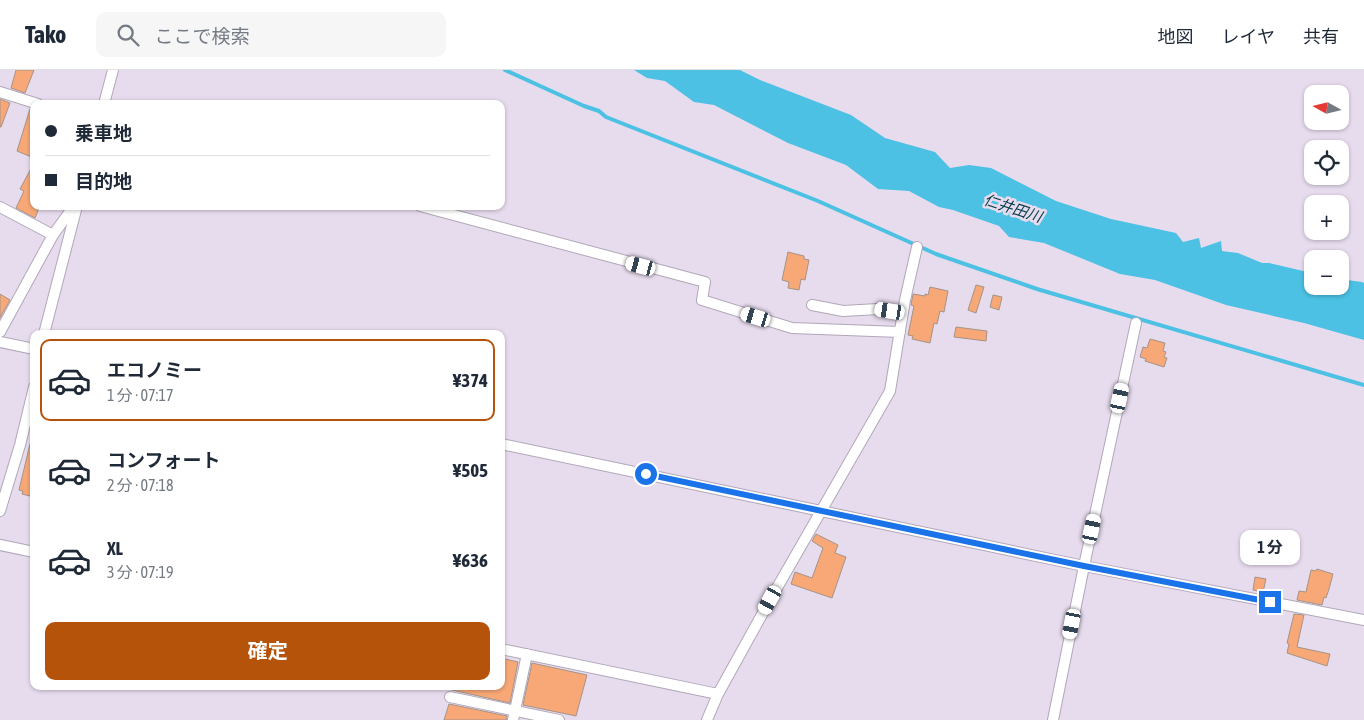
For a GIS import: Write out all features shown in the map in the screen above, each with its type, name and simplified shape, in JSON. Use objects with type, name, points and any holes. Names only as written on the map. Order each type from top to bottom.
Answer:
[{"type":"street","points":[[105,100],[113,70]]},
{"type":"street","points":[[0,92],[30,101]]},
{"type":"street","points":[[0,207],[53,235]]},
{"type":"street","points":[[0,332],[53,235],[72,210]]},
{"type":"street","points":[[45,330],[74,210]]},
{"type":"street","points":[[435,210],[705,282],[702,300],[792,328],[900,332]]},
{"type":"street","points":[[707,720],[718,694],[890,391],[902,313],[917,248]]},
{"type":"street","points":[[812,305],[843,310],[878,309],[902,313]]},
{"type":"street","points":[[1053,720],[1136,323]]},
{"type":"street","points":[[0,342],[30,348]]},
{"type":"street","points":[[0,511],[20,445],[30,404]]},
{"type":"street","points":[[505,445],[1084,566],[1364,620]]},
{"type":"street","points":[[0,545],[30,551]]},
{"type":"street","points":[[505,650],[718,694]]},
{"type":"street","points":[[514,715],[527,654]]},
{"type":"street","points":[[450,697],[514,715],[559,720]]},
{"type":"water","name":"仁井田川","points":[[634,70],[740,70],[760,80],[851,115],[885,138],[935,152],[950,168],[969,165],[991,168],[1056,201],[1111,219],[1176,233],[1183,242],[1199,238],[1201,248],[1221,241],[1222,251],[1238,253],[1262,263],[1304,271],[1304,295],[1349,295],[1349,280],[1362,282],[1364,283],[1364,340],[1304,323],[1226,305],[1155,280],[1120,274],[1044,243],[1009,237],[999,226],[939,207],[909,191],[878,189],[846,165],[788,143],[714,105],[694,102],[665,81],[647,78]]},
{"type":"building","points":[[16,70],[34,70],[25,93],[11,88]]},
{"type":"building","points":[[0,99],[10,103],[1,127],[0,127]]},
{"type":"building","points":[[30,109],[30,156],[17,151]]},
{"type":"building","points":[[30,170],[30,210],[38,210],[35,218],[16,208],[24,191],[20,189]]},
{"type":"building","points":[[788,252],[804,256],[804,259],[809,260],[805,280],[801,279],[799,290],[788,288],[789,282],[782,280]]},
{"type":"building","points":[[976,285],[984,287],[976,313],[968,310]]},
{"type":"building","points":[[930,287],[948,291],[944,312],[940,311],[937,324],[934,323],[930,343],[912,339],[913,336],[908,335],[914,306],[911,305],[913,294],[928,295]]},
{"type":"building","points":[[0,294],[10,300],[0,318]]},
{"type":"building","points":[[993,295],[1002,297],[999,310],[990,307]]},
{"type":"building","points":[[956,327],[987,331],[986,341],[954,337]]},
{"type":"building","points":[[1150,339],[1165,343],[1163,351],[1166,352],[1164,357],[1167,358],[1164,367],[1145,361],[1146,359],[1140,357],[1143,347],[1147,348]]},
{"type":"building","points":[[30,444],[30,496],[22,494],[23,491],[19,490]]},
{"type":"building","points":[[816,534],[838,545],[835,553],[846,557],[832,598],[791,584],[795,572],[812,578],[823,548],[812,541]]},
{"type":"building","points":[[1317,569],[1333,574],[1322,605],[1297,600],[1299,591],[1306,592],[1311,570],[1316,571]]},
{"type":"building","points":[[1255,577],[1266,579],[1263,592],[1253,590]]},
{"type":"building","points":[[1294,614],[1304,615],[1297,647],[1330,654],[1327,666],[1287,653],[1289,644],[1287,643]]},
{"type":"building","points":[[505,659],[518,662],[510,703],[452,690],[505,690]]},
{"type":"building","points":[[532,663],[587,675],[576,716],[523,705]]},
{"type":"building","points":[[449,704],[507,716],[506,720],[444,720]]},
{"type":"waterway","points":[[505,70],[599,111],[606,117],[818,201],[936,254],[1037,289],[1364,385]]},
{"type":"route","points":[[646,474],[1084,566],[1270,602]]}]
